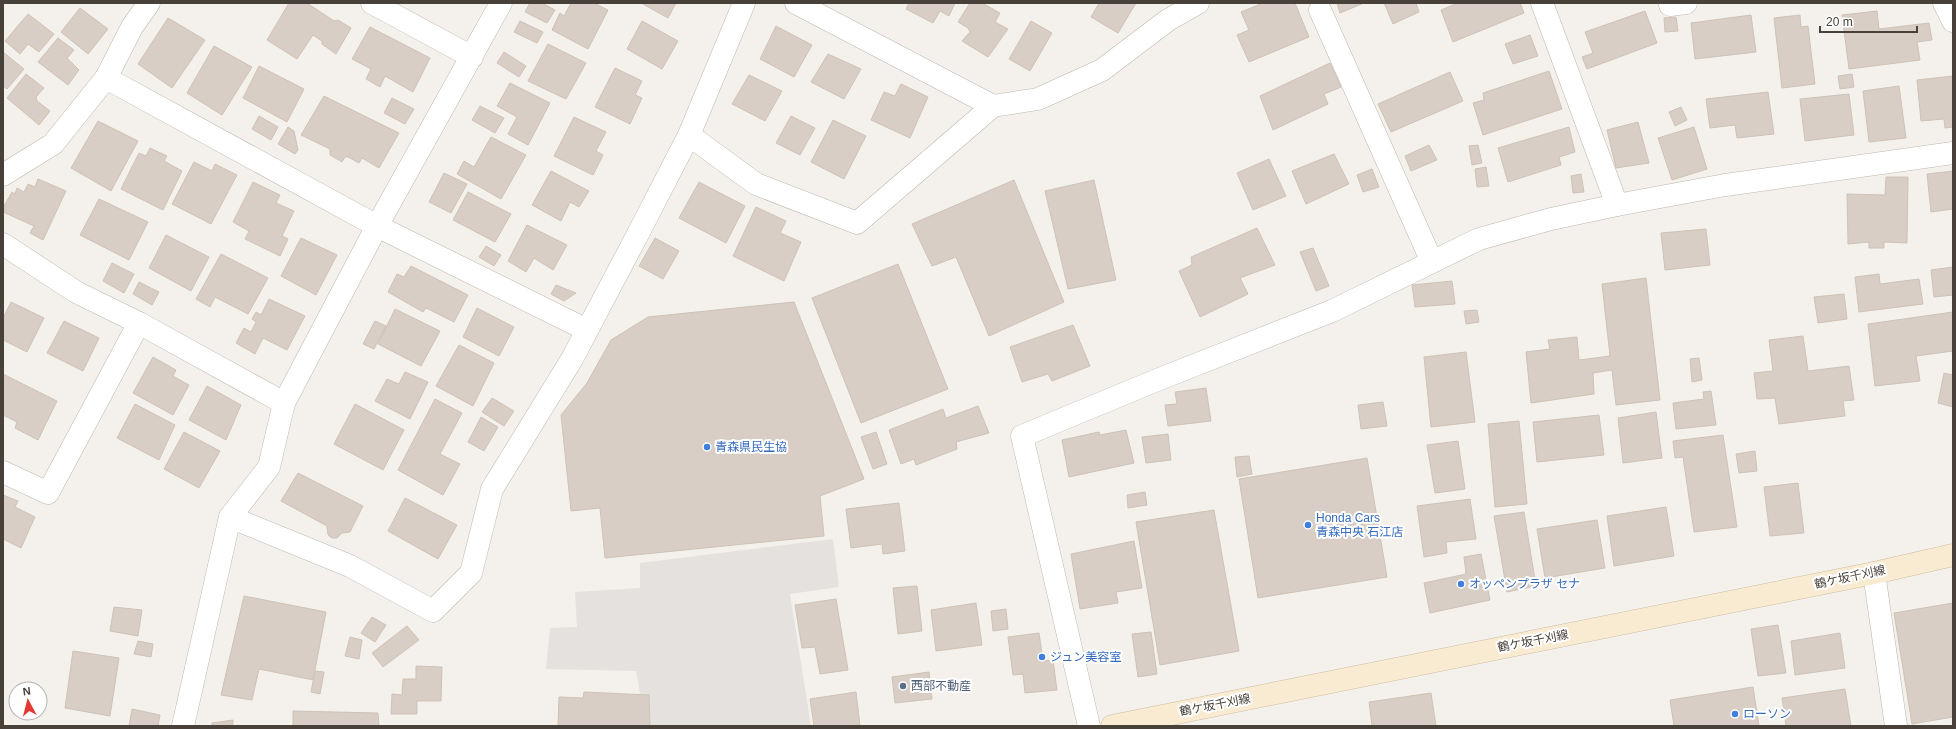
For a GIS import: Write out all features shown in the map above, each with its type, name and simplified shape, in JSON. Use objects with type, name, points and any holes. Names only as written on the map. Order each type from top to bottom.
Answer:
[{"type":"main road","name":"鶴ケ坂千刈線","points":[[1112,726],[1874,573],[1953,555]]},
{"type":"street","points":[[3,175],[53,144],[106,78],[132,27],[149,3]]},
{"type":"street","points":[[372,3],[472,57]]},
{"type":"street","points":[[183,726],[230,517],[269,467],[284,403],[378,226],[501,3]]},
{"type":"street","points":[[230,517],[350,566],[433,611],[471,573],[492,489],[572,359],[689,135],[744,3]]},
{"type":"street","points":[[796,3],[993,106]]},
{"type":"street","points":[[689,135],[756,184],[856,222],[993,106],[1038,99],[1102,70],[1168,20],[1198,3]]},
{"type":"street","points":[[1542,3],[1617,205]]},
{"type":"street","points":[[1944,3],[1953,21]]},
{"type":"street","points":[[1320,10],[1432,262]]},
{"type":"street","points":[[106,78],[378,226],[587,330]]},
{"type":"street","points":[[1089,726],[1022,436],[1332,311],[1479,239],[1551,219],[1724,184],[1953,154]]},
{"type":"street","points":[[3,244],[76,292],[139,323],[284,403]]},
{"type":"street","points":[[3,472],[48,493],[139,323]]},
{"type":"street","points":[[1874,573],[1896,726]]},
{"type":"shaded area","points":[[833,539],[839,587],[790,594],[811,726],[646,726],[636,671],[546,669],[550,628],[577,627],[575,592],[640,588],[640,563]]},
{"type":"building","points":[[289,3],[307,3],[334,21],[338,20],[351,28],[336,54],[322,44],[322,41],[313,35],[297,59],[267,40]]},
{"type":"building","points":[[530,3],[542,3],[555,10],[547,23],[525,12]]},
{"type":"building","points":[[571,3],[594,3],[608,10],[588,49],[552,30],[560,13],[564,16]]},
{"type":"building","points":[[641,3],[676,3],[668,18]]},
{"type":"building","points":[[909,3],[955,3],[949,16],[940,11],[933,23],[906,9]]},
{"type":"building","points":[[970,3],[982,3],[1000,13],[995,22],[1008,29],[988,57],[962,41],[970,32],[968,28],[958,22]]},
{"type":"building","points":[[1099,3],[1136,3],[1118,33],[1091,17]]},
{"type":"building","points":[[1263,3],[1295,3],[1309,37],[1249,62],[1237,35],[1249,30],[1241,12]]},
{"type":"building","points":[[1337,3],[1364,3],[1340,13]]},
{"type":"building","points":[[1384,3],[1416,3],[1419,12],[1393,24]]},
{"type":"building","points":[[1458,3],[1520,3],[1524,13],[1453,42],[1441,10]]},
{"type":"building","points":[[80,8],[108,29],[88,54],[61,32]]},
{"type":"building","points":[[1645,11],[1657,43],[1587,69],[1582,57],[1593,53],[1585,32]]},
{"type":"building","points":[[1877,11],[1879,29],[1929,23],[1932,40],[1917,42],[1920,60],[1849,69],[1842,15]]},
{"type":"building","points":[[28,14],[54,34],[39,52],[28,44],[20,54],[5,41]]},
{"type":"building","points":[[1751,15],[1756,52],[1695,59],[1691,23]]},
{"type":"building","points":[[1800,15],[1801,27],[1808,26],[1815,84],[1782,88],[1774,18]]},
{"type":"building","points":[[1676,17],[1678,31],[1665,32],[1664,18]]},
{"type":"building","points":[[168,18],[205,40],[172,88],[138,64]]},
{"type":"building","points":[[520,21],[543,32],[537,43],[514,32]]},
{"type":"building","points":[[642,21],[678,41],[662,69],[627,49]]},
{"type":"building","points":[[1031,21],[1052,33],[1030,71],[1009,59]]},
{"type":"building","points":[[776,26],[812,45],[794,77],[760,59]]},
{"type":"building","points":[[370,27],[430,58],[413,92],[385,76],[380,87],[366,79],[371,69],[352,59]]},
{"type":"building","points":[[1530,35],[1538,56],[1513,64],[1505,44]]},
{"type":"building","points":[[58,38],[74,50],[67,58],[79,70],[68,85],[38,62]]},
{"type":"building","points":[[548,44],[586,63],[566,99],[528,81]]},
{"type":"building","points":[[214,46],[252,67],[222,115],[187,93]]},
{"type":"building","points":[[3,52],[24,69],[7,89],[3,86]]},
{"type":"building","points":[[504,52],[526,66],[519,77],[497,63]]},
{"type":"building","points":[[828,54],[861,69],[844,99],[811,82]]},
{"type":"building","points":[[1330,63],[1341,87],[1324,94],[1328,104],[1273,130],[1260,96]]},
{"type":"building","points":[[259,66],[304,89],[287,122],[243,98]]},
{"type":"building","points":[[615,68],[642,81],[635,95],[642,98],[630,124],[595,107]]},
{"type":"building","points":[[1549,71],[1562,109],[1483,135],[1473,103],[1484,100],[1483,93]]},
{"type":"building","points":[[1450,72],[1463,101],[1391,132],[1378,104]]},
{"type":"building","points":[[26,74],[44,88],[36,97],[37,101],[50,111],[39,125],[7,98]]},
{"type":"building","points":[[1852,74],[1854,87],[1840,89],[1838,76]]},
{"type":"building","points":[[749,75],[782,91],[765,121],[732,104]]},
{"type":"building","points":[[1953,76],[1953,127],[1945,128],[1944,119],[1921,121],[1917,80]]},
{"type":"building","points":[[510,83],[550,103],[528,145],[508,134],[517,117],[497,106]]},
{"type":"building","points":[[901,84],[928,97],[910,138],[871,120],[884,92],[895,96]]},
{"type":"building","points":[[1899,86],[1906,138],[1869,142],[1863,91]]},
{"type":"building","points":[[1768,92],[1774,134],[1737,138],[1735,125],[1710,128],[1706,99]]},
{"type":"building","points":[[1849,94],[1854,135],[1805,141],[1800,99]]},
{"type":"building","points":[[324,96],[399,133],[379,168],[362,158],[359,163],[345,157],[342,162],[330,155],[330,149],[301,135]]},
{"type":"building","points":[[392,98],[414,109],[405,124],[384,113]]},
{"type":"building","points":[[480,106],[504,118],[495,133],[472,120]]},
{"type":"building","points":[[1681,107],[1687,120],[1675,126],[1669,112]]},
{"type":"building","points":[[259,116],[278,127],[271,140],[252,129]]},
{"type":"building","points":[[791,116],[815,128],[800,155],[776,143]]},
{"type":"building","points":[[574,117],[606,132],[596,151],[603,155],[593,175],[554,156]]},
{"type":"building","points":[[833,120],[866,136],[844,179],[811,162]]},
{"type":"building","points":[[98,121],[138,141],[111,191],[71,168]]},
{"type":"building","points":[[1638,122],[1649,163],[1616,168],[1607,130]]},
{"type":"building","points":[[288,127],[294,131],[298,150],[295,154],[278,144]]},
{"type":"building","points":[[1569,127],[1575,152],[1559,157],[1561,165],[1508,182],[1498,148]]},
{"type":"building","points":[[1694,127],[1707,169],[1672,180],[1658,138]]},
{"type":"building","points":[[491,137],[526,155],[501,199],[457,174],[464,161],[474,167]]},
{"type":"building","points":[[1429,145],[1437,160],[1411,171],[1405,156]]},
{"type":"building","points":[[1478,145],[1482,163],[1472,165],[1469,146]]},
{"type":"building","points":[[150,148],[167,156],[164,161],[182,171],[163,210],[121,189],[139,153],[146,156]]},
{"type":"building","points":[[1334,154],[1349,184],[1306,204],[1292,171]]},
{"type":"building","points":[[1269,159],[1286,196],[1253,210],[1237,173]]},
{"type":"building","points":[[194,162],[212,171],[215,164],[237,175],[211,224],[172,204]]},
{"type":"building","points":[[1486,167],[1489,186],[1477,187],[1475,169]]},
{"type":"building","points":[[1372,169],[1379,187],[1363,192],[1357,175]]},
{"type":"building","points":[[551,171],[589,191],[579,207],[570,202],[561,221],[532,205]]},
{"type":"building","points":[[1953,171],[1953,209],[1931,212],[1927,174]]},
{"type":"building","points":[[444,173],[467,184],[451,213],[429,202]]},
{"type":"building","points":[[1581,174],[1584,192],[1573,193],[1571,176]]},
{"type":"building","points":[[1886,177],[1908,177],[1907,243],[1884,242],[1884,248],[1869,248],[1869,242],[1848,244],[1847,194],[1885,195]]},
{"type":"building","points":[[38,179],[66,191],[43,240],[30,233],[34,226],[3,212],[3,208],[12,192],[15,194],[17,188],[24,192],[28,184],[35,187]]},
{"type":"building","points":[[1014,180],[1064,302],[989,336],[956,257],[932,266],[912,224]]},
{"type":"building","points":[[1094,180],[1116,280],[1068,289],[1045,191]]},
{"type":"building","points":[[253,182],[280,195],[276,203],[294,211],[282,236],[288,239],[280,256],[245,239],[249,231],[233,222]]},
{"type":"building","points":[[699,182],[745,206],[726,243],[679,218]]},
{"type":"building","points":[[468,192],[511,214],[495,242],[453,220]]},
{"type":"building","points":[[99,199],[148,222],[129,260],[80,235]]},
{"type":"building","points":[[756,207],[786,221],[780,233],[801,242],[784,281],[733,256]]},
{"type":"building","points":[[527,225],[567,245],[553,270],[534,258],[526,272],[508,261]]},
{"type":"building","points":[[1257,228],[1275,265],[1240,278],[1248,294],[1200,317],[1179,271],[1192,265],[1191,257]]},
{"type":"building","points":[[1706,229],[1710,265],[1665,270],[1661,233]]},
{"type":"building","points":[[166,235],[209,257],[191,291],[149,268]]},
{"type":"building","points":[[301,238],[337,255],[316,295],[281,276]]},
{"type":"building","points":[[655,238],[679,251],[663,279],[639,266]]},
{"type":"building","points":[[486,246],[501,255],[494,266],[479,257]]},
{"type":"building","points":[[1313,248],[1329,286],[1316,291],[1300,252]]},
{"type":"building","points":[[221,254],[268,278],[248,314],[215,297],[210,307],[196,299]]},
{"type":"building","points":[[112,263],[134,274],[124,293],[103,281]]},
{"type":"building","points":[[898,264],[948,389],[861,423],[812,298]]},
{"type":"building","points":[[411,266],[468,295],[454,322],[426,308],[423,312],[388,292],[397,274],[404,277]]},
{"type":"building","points":[[1953,267],[1953,295],[1934,297],[1931,270]]},
{"type":"building","points":[[1879,274],[1880,284],[1919,279],[1923,304],[1859,312],[1855,277]]},
{"type":"building","points":[[1646,278],[1660,400],[1616,405],[1612,370],[1593,373],[1594,394],[1531,403],[1526,352],[1550,349],[1548,340],[1577,337],[1579,360],[1610,356],[1602,284]]},
{"type":"building","points":[[1452,281],[1455,304],[1415,307],[1412,285]]},
{"type":"building","points":[[139,282],[159,292],[152,305],[133,294]]},
{"type":"building","points":[[556,285],[576,293],[564,301],[551,294]]},
{"type":"building","points":[[1844,294],[1847,319],[1818,323],[1814,297]]},
{"type":"building","points":[[269,299],[305,316],[287,350],[263,338],[255,354],[236,343],[244,328],[251,332],[256,322],[252,319],[256,312],[261,315]]},
{"type":"building","points":[[11,302],[44,318],[27,352],[3,340],[3,318]]},
{"type":"building","name":"青森県民生協","points":[[794,302],[864,479],[820,496],[824,536],[605,558],[600,508],[571,511],[561,415],[587,383],[611,340],[648,317]]},
{"type":"building","points":[[477,308],[514,327],[499,356],[463,337]]},
{"type":"building","points":[[395,309],[440,331],[421,366],[378,344]]},
{"type":"building","points":[[1477,310],[1479,322],[1466,324],[1464,311]]},
{"type":"building","points":[[1953,312],[1953,351],[1916,356],[1920,381],[1875,386],[1868,324]]},
{"type":"building","points":[[64,321],[99,338],[83,371],[47,353]]},
{"type":"building","points":[[375,321],[386,326],[374,349],[363,344]]},
{"type":"building","points":[[1073,325],[1090,366],[1052,381],[1048,374],[1022,382],[1010,347]]},
{"type":"building","points":[[1803,336],[1808,371],[1849,366],[1854,400],[1843,401],[1845,416],[1779,424],[1775,398],[1757,399],[1754,373],[1773,371],[1769,340]]},
{"type":"building","points":[[459,345],[494,363],[473,406],[436,386]]},
{"type":"building","points":[[1466,352],[1475,422],[1431,427],[1424,357]]},
{"type":"building","points":[[153,357],[176,370],[173,376],[189,385],[173,415],[133,393]]},
{"type":"building","points":[[1699,358],[1702,380],[1692,382],[1690,359]]},
{"type":"building","points":[[405,372],[428,382],[410,419],[375,401],[387,379],[399,384]]},
{"type":"building","points":[[1944,373],[1953,375],[1953,407],[1938,403]]},
{"type":"building","points":[[3,374],[57,401],[38,440],[15,428],[17,422],[3,415]]},
{"type":"building","points":[[207,386],[241,405],[226,440],[189,420]]},
{"type":"building","points":[[1206,388],[1211,421],[1168,426],[1165,405],[1177,404],[1175,392]]},
{"type":"building","points":[[1711,391],[1716,425],[1676,429],[1673,403],[1704,399],[1703,392]]},
{"type":"building","points":[[492,398],[514,411],[504,426],[482,412]]},
{"type":"building","points":[[435,399],[462,413],[440,454],[460,464],[443,495],[398,470]]},
{"type":"building","points":[[1383,402],[1387,426],[1361,429],[1358,405]]},
{"type":"building","points":[[135,404],[175,425],[159,460],[117,438]]},
{"type":"building","points":[[355,404],[404,430],[383,470],[334,444]]},
{"type":"building","points":[[978,406],[989,433],[956,442],[957,449],[916,465],[914,459],[901,464],[889,430],[943,409],[946,418]]},
{"type":"building","points":[[1656,412],[1662,458],[1623,463],[1618,418]]},
{"type":"building","points":[[1599,415],[1604,455],[1537,462],[1533,422]]},
{"type":"building","points":[[481,417],[498,427],[484,451],[468,442]]},
{"type":"building","points":[[1519,421],[1527,504],[1495,507],[1488,424]]},
{"type":"building","points":[[1126,430],[1134,463],[1069,477],[1062,440],[1099,432],[1100,435]]},
{"type":"building","points":[[184,432],[220,451],[199,488],[164,469]]},
{"type":"building","points":[[876,432],[887,464],[873,469],[861,437]]},
{"type":"building","points":[[1168,434],[1171,460],[1146,463],[1142,437]]},
{"type":"building","points":[[1723,435],[1737,527],[1694,532],[1683,457],[1675,458],[1673,441]]},
{"type":"building","points":[[1458,441],[1465,489],[1435,493],[1427,445]]},
{"type":"building","points":[[1755,451],[1757,471],[1739,473],[1736,454]]},
{"type":"building","points":[[1249,456],[1252,474],[1237,477],[1235,457]]},
{"type":"building","points":[[1367,458],[1387,577],[1258,598],[1239,479]]},
{"type":"building","points":[[298,473],[363,506],[350,532],[342,533],[337,538],[332,538],[328,535],[327,526],[281,501]]},
{"type":"building","points":[[1798,483],[1804,533],[1770,536],[1764,487]]},
{"type":"building","points":[[1145,492],[1147,505],[1128,508],[1127,495]]},
{"type":"building","points":[[3,495],[18,501],[15,507],[35,517],[21,548],[3,539]]},
{"type":"building","points":[[405,498],[457,525],[438,559],[388,531]]},
{"type":"building","points":[[1470,499],[1476,539],[1446,542],[1447,553],[1424,557],[1417,506]]},
{"type":"building","points":[[899,503],[905,551],[883,554],[882,544],[851,548],[846,509]]},
{"type":"building","points":[[1666,507],[1674,556],[1614,566],[1607,516]]},
{"type":"building","points":[[1214,510],[1239,651],[1160,665],[1136,522]]},
{"type":"building","points":[[1524,512],[1536,586],[1507,592],[1494,516]]},
{"type":"building","points":[[1597,520],[1605,568],[1545,578],[1537,529]]},
{"type":"building","points":[[1134,541],[1142,588],[1116,592],[1118,603],[1080,609],[1071,554]]},
{"type":"building","points":[[1481,554],[1490,600],[1430,613],[1424,583],[1466,574],[1464,557]]},
{"type":"building","points":[[917,586],[922,631],[898,634],[893,588]]},
{"type":"building","points":[[244,596],[326,612],[313,680],[259,669],[252,700],[221,695]]},
{"type":"building","points":[[836,599],[848,670],[820,674],[815,647],[802,648],[795,605]]},
{"type":"building","points":[[976,603],[982,645],[936,651],[931,610]]},
{"type":"building","points":[[1953,603],[1953,717],[1912,724],[1894,613]]},
{"type":"building","points":[[114,607],[142,610],[138,636],[110,631]]},
{"type":"building","points":[[1006,609],[1008,629],[993,631],[991,611]]},
{"type":"building","points":[[372,617],[386,625],[375,642],[361,633]]},
{"type":"building","points":[[1778,625],[1786,673],[1758,676],[1751,629]]},
{"type":"building","points":[[407,626],[419,640],[383,667],[372,653]]},
{"type":"building","points":[[1151,632],[1157,674],[1138,677],[1132,634]]},
{"type":"building","points":[[1039,633],[1043,661],[1053,660],[1057,690],[1025,693],[1023,674],[1013,675],[1008,637]]},
{"type":"building","points":[[1840,633],[1845,668],[1795,675],[1791,641]]},
{"type":"building","points":[[350,637],[362,640],[359,659],[345,656]]},
{"type":"building","points":[[138,641],[153,644],[151,657],[134,654]]},
{"type":"building","points":[[73,651],[119,658],[110,716],[65,708]]},
{"type":"building","points":[[416,666],[442,667],[441,701],[417,701],[417,714],[391,714],[392,694],[402,695],[403,679],[416,679]]},
{"type":"building","points":[[315,671],[324,672],[320,694],[311,692]]},
{"type":"building","points":[[929,672],[932,699],[895,703],[892,677]]},
{"type":"building","points":[[1753,687],[1759,726],[1674,726],[1670,700]]},
{"type":"building","points":[[1845,689],[1851,726],[1786,726],[1782,698]]},
{"type":"building","points":[[584,692],[649,695],[650,726],[558,726],[559,697],[583,698]]},
{"type":"building","points":[[856,692],[860,726],[814,726],[810,699]]},
{"type":"building","points":[[1431,693],[1436,726],[1372,726],[1369,702]]},
{"type":"building","points":[[132,709],[160,715],[158,726],[129,726]]},
{"type":"building","points":[[293,711],[378,713],[379,726],[293,726]]},
{"type":"building","points":[[233,720],[233,726],[212,726],[212,723]]},
{"type":"place","name":"青森県民生協","points":[[707,447]]},
{"type":"place","name":"Honda Cars 青森中央 石江店","points":[[1308,525]]},
{"type":"place","name":"オッペンプラザ セナ","points":[[1461,584]]},
{"type":"place","name":"ジュン美容室","points":[[1042,657]]},
{"type":"place","name":"西部不動産","points":[[903,686]]},
{"type":"place","name":"ローソン","points":[[1735,714]]}]
